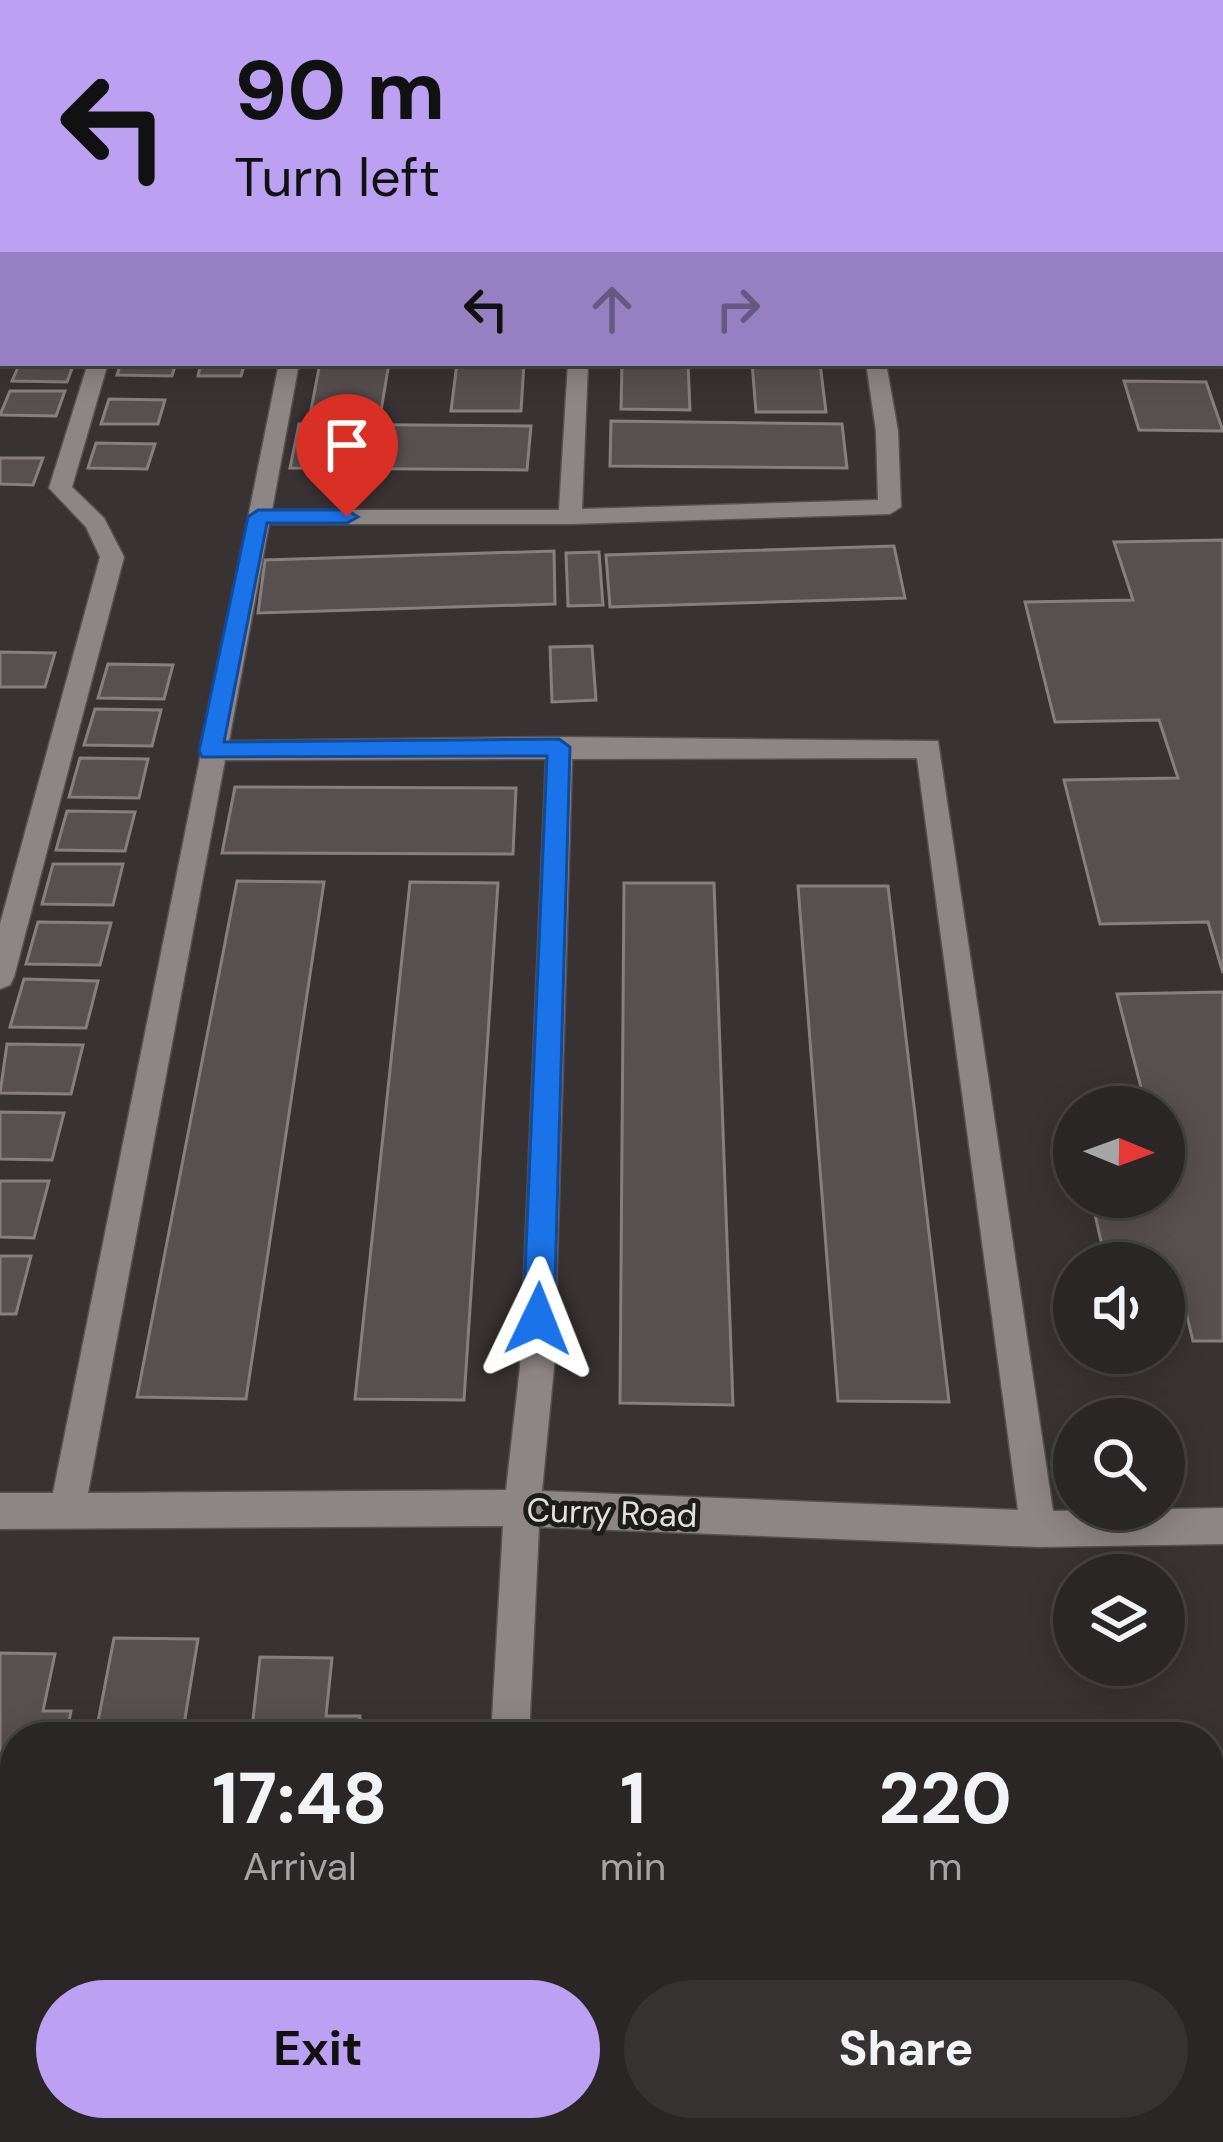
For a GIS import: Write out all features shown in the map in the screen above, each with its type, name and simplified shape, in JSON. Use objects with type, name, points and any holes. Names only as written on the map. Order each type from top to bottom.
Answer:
[{"type":"street","points":[[0,977],[112,557],[96,523],[60,488],[97,366]]},
{"type":"street","points":[[68,1510],[288,366]]},
{"type":"street","points":[[570,517],[578,366]]},
{"type":"street","points":[[258,517],[570,517],[890,507],[887,431],[876,366]]},
{"type":"street","points":[[511,1722],[523,1508],[537,1367],[559,747]]},
{"type":"street","points":[[211,751],[929,748],[1038,1529]]},
{"type":"street","name":"Curry Road","points":[[0,1510],[523,1508],[1038,1529],[1223,1526]]},
{"type":"building","points":[[19,366],[73,366],[67,382],[12,381]]},
{"type":"building","points":[[120,366],[175,366],[172,376],[117,375]]},
{"type":"building","points":[[200,366],[244,366],[241,376],[198,376]]},
{"type":"building","points":[[319,366],[388,366],[381,411],[311,410]]},
{"type":"building","points":[[457,366],[524,366],[521,411],[451,411]]},
{"type":"building","points":[[622,366],[688,366],[690,410],[621,409]]},
{"type":"building","points":[[752,366],[820,366],[826,412],[756,412]]},
{"type":"building","points":[[1124,381],[1206,382],[1223,431],[1139,430]]},
{"type":"building","points":[[10,391],[65,391],[56,416],[0,415]]},
{"type":"building","points":[[109,399],[165,400],[158,424],[101,424]]},
{"type":"building","points":[[611,421],[842,424],[847,468],[610,466]]},
{"type":"building","points":[[299,424],[531,426],[527,470],[290,468]]},
{"type":"building","points":[[96,443],[155,444],[147,469],[88,468]]},
{"type":"building","points":[[0,458],[43,458],[33,485],[0,484]]},
{"type":"building","points":[[1222,540],[1223,973],[1208,922],[1100,924],[1064,780],[1178,778],[1159,720],[1055,722],[1025,602],[1133,600],[1114,542]]},
{"type":"building","points":[[894,546],[905,598],[610,607],[606,555]]},
{"type":"building","points":[[554,551],[555,604],[258,613],[265,560]]},
{"type":"building","points":[[599,552],[603,605],[568,606],[566,553]]},
{"type":"building","points":[[592,646],[596,700],[552,702],[550,647]]},
{"type":"building","points":[[0,652],[55,653],[45,687],[0,687]]},
{"type":"building","points":[[108,664],[173,665],[164,699],[98,698]]},
{"type":"building","points":[[95,709],[161,710],[152,746],[84,745]]},
{"type":"building","points":[[80,758],[148,759],[139,798],[69,797]]},
{"type":"building","points":[[235,787],[516,788],[513,854],[222,853]]},
{"type":"building","points":[[67,811],[135,812],[125,851],[56,850]]},
{"type":"building","points":[[53,864],[123,864],[113,905],[42,904]]},
{"type":"building","points":[[237,881],[324,882],[246,1399],[137,1397]]},
{"type":"building","points":[[410,882],[498,883],[464,1400],[355,1399]]},
{"type":"building","points":[[624,883],[714,883],[733,1405],[620,1403]]},
{"type":"building","points":[[798,886],[888,886],[949,1402],[838,1401]]},
{"type":"building","points":[[38,922],[111,923],[100,965],[26,964]]},
{"type":"building","points":[[24,979],[98,981],[86,1028],[10,1027]]},
{"type":"building","points":[[1223,992],[1223,1341],[1193,1341],[1185,1308],[1185,1242],[1101,1242],[1096,1218],[1185,1218],[1185,1086],[1141,1086],[1117,994]]},
{"type":"building","points":[[7,1044],[83,1045],[71,1094],[0,1093]]},
{"type":"building","points":[[0,1112],[64,1113],[52,1160],[0,1159]]},
{"type":"building","points":[[0,1181],[49,1181],[34,1238],[0,1237]]},
{"type":"building","points":[[0,1256],[31,1256],[16,1314],[0,1314]]},
{"type":"building","points":[[114,1638],[198,1639],[184,1722],[98,1722]]},
{"type":"building","points":[[0,1653],[55,1654],[43,1711],[71,1711],[69,1722],[0,1722]]},
{"type":"building","points":[[260,1657],[332,1658],[326,1716],[360,1716],[360,1722],[253,1722]]},
{"type":"route","points":[[347,517],[258,517],[211,751],[559,747],[538,1319]]}]
